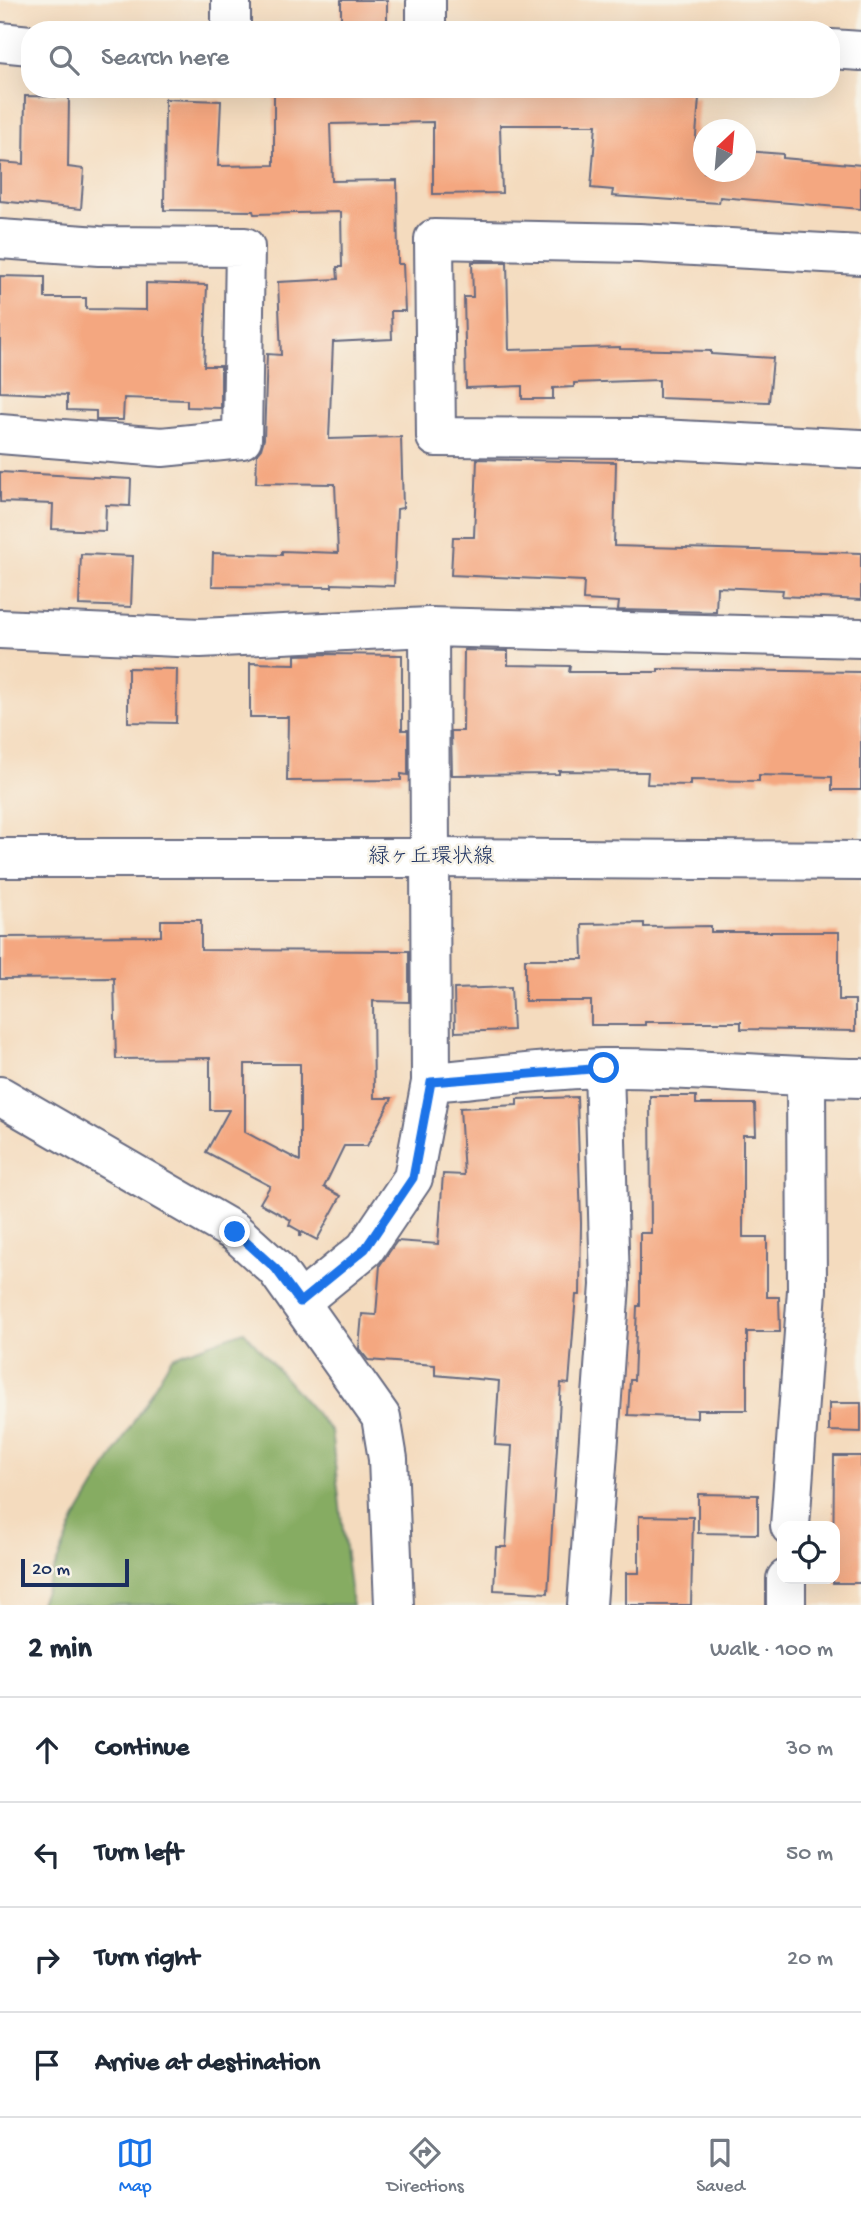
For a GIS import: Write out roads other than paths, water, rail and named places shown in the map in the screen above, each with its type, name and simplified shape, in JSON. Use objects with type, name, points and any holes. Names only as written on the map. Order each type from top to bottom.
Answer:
[{"type":"street","points":[[231,0],[231,21]]},
{"type":"street","points":[[426,0],[426,21]]},
{"type":"street","points":[[0,42],[21,44]]},
{"type":"street","points":[[840,50],[861,51]]},
{"type":"street","points":[[0,239],[99,246],[244,247],[242,439],[162,447],[0,434]]},
{"type":"street","points":[[861,255],[639,243],[434,239],[436,437],[639,438],[861,449]]},
{"type":"street","points":[[300,1302],[365,1249],[413,1178],[431,1082],[429,627]]},
{"type":"street","points":[[0,629],[200,638],[429,627],[861,638]]},
{"type":"street","name":"緑ヶ丘環状線","points":[[0,858],[861,861]]},
{"type":"street","points":[[431,1082],[604,1068],[711,1069],[806,1078],[861,1078]]},
{"type":"street","points":[[587,1605],[586,1587],[603,1405],[610,1285],[604,1068]]},
{"type":"street","points":[[790,1521],[807,1290],[806,1078]]},
{"type":"street","points":[[0,1096],[235,1232],[276,1269],[381,1417],[388,1459],[394,1605]]},
{"type":"street","points":[[786,1584],[786,1605]]}]
